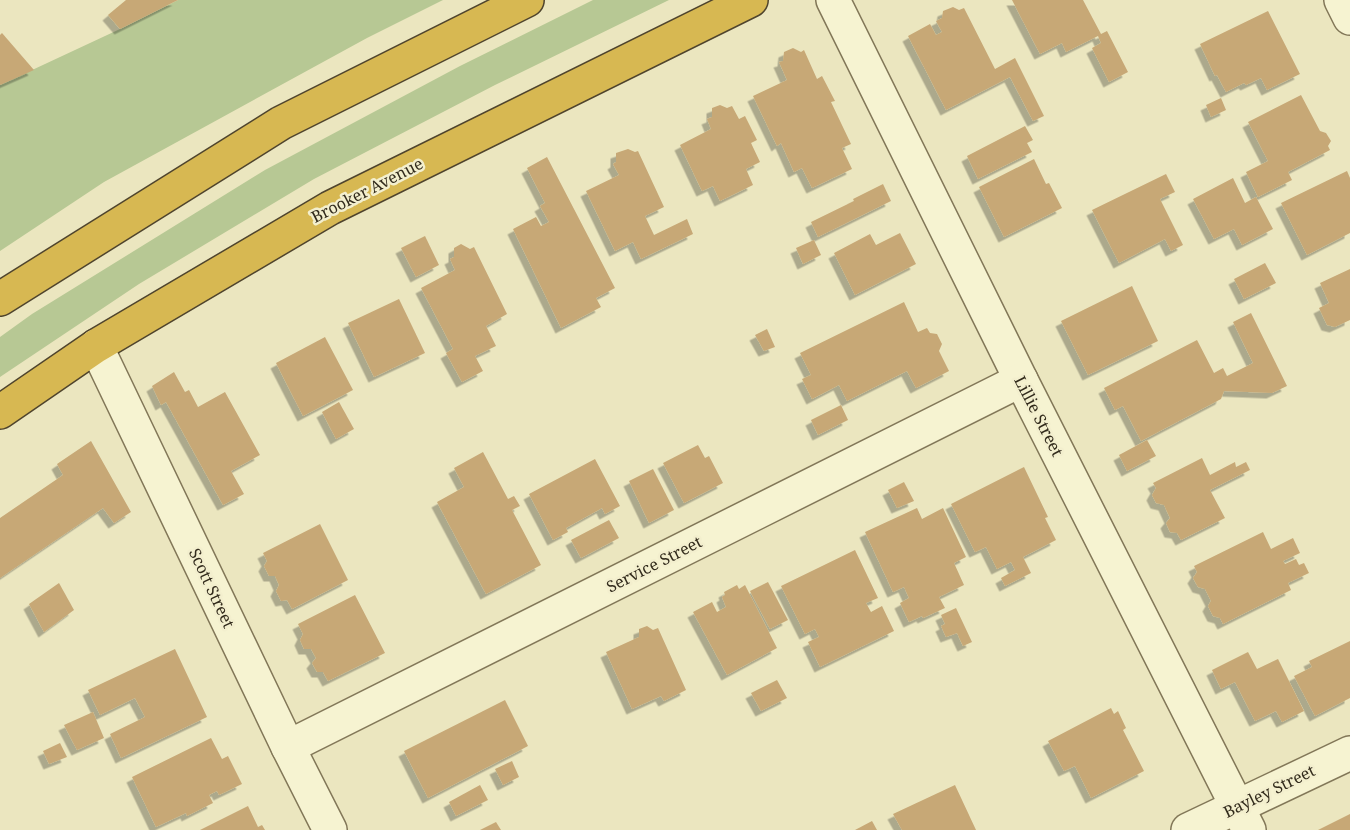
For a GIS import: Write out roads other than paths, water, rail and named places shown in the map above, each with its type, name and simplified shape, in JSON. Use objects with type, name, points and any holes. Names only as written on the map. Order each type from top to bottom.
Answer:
[{"type":"highway","points":[[0,299],[281,123],[527,0]]},
{"type":"highway","name":"Brooker Avenue","points":[[0,412],[96,346],[330,208],[751,0]]},
{"type":"street","name":"Lillie Street","points":[[833,0],[1021,380],[1244,818]]},
{"type":"street","points":[[1341,0],[1350,18]]},
{"type":"street","name":"Scott Street","points":[[96,346],[330,830]]},
{"type":"street","name":"Service Street","points":[[288,747],[1021,380]]},
{"type":"street","name":"Bayley Street","points":[[1188,830],[1244,818],[1350,753]]}]
